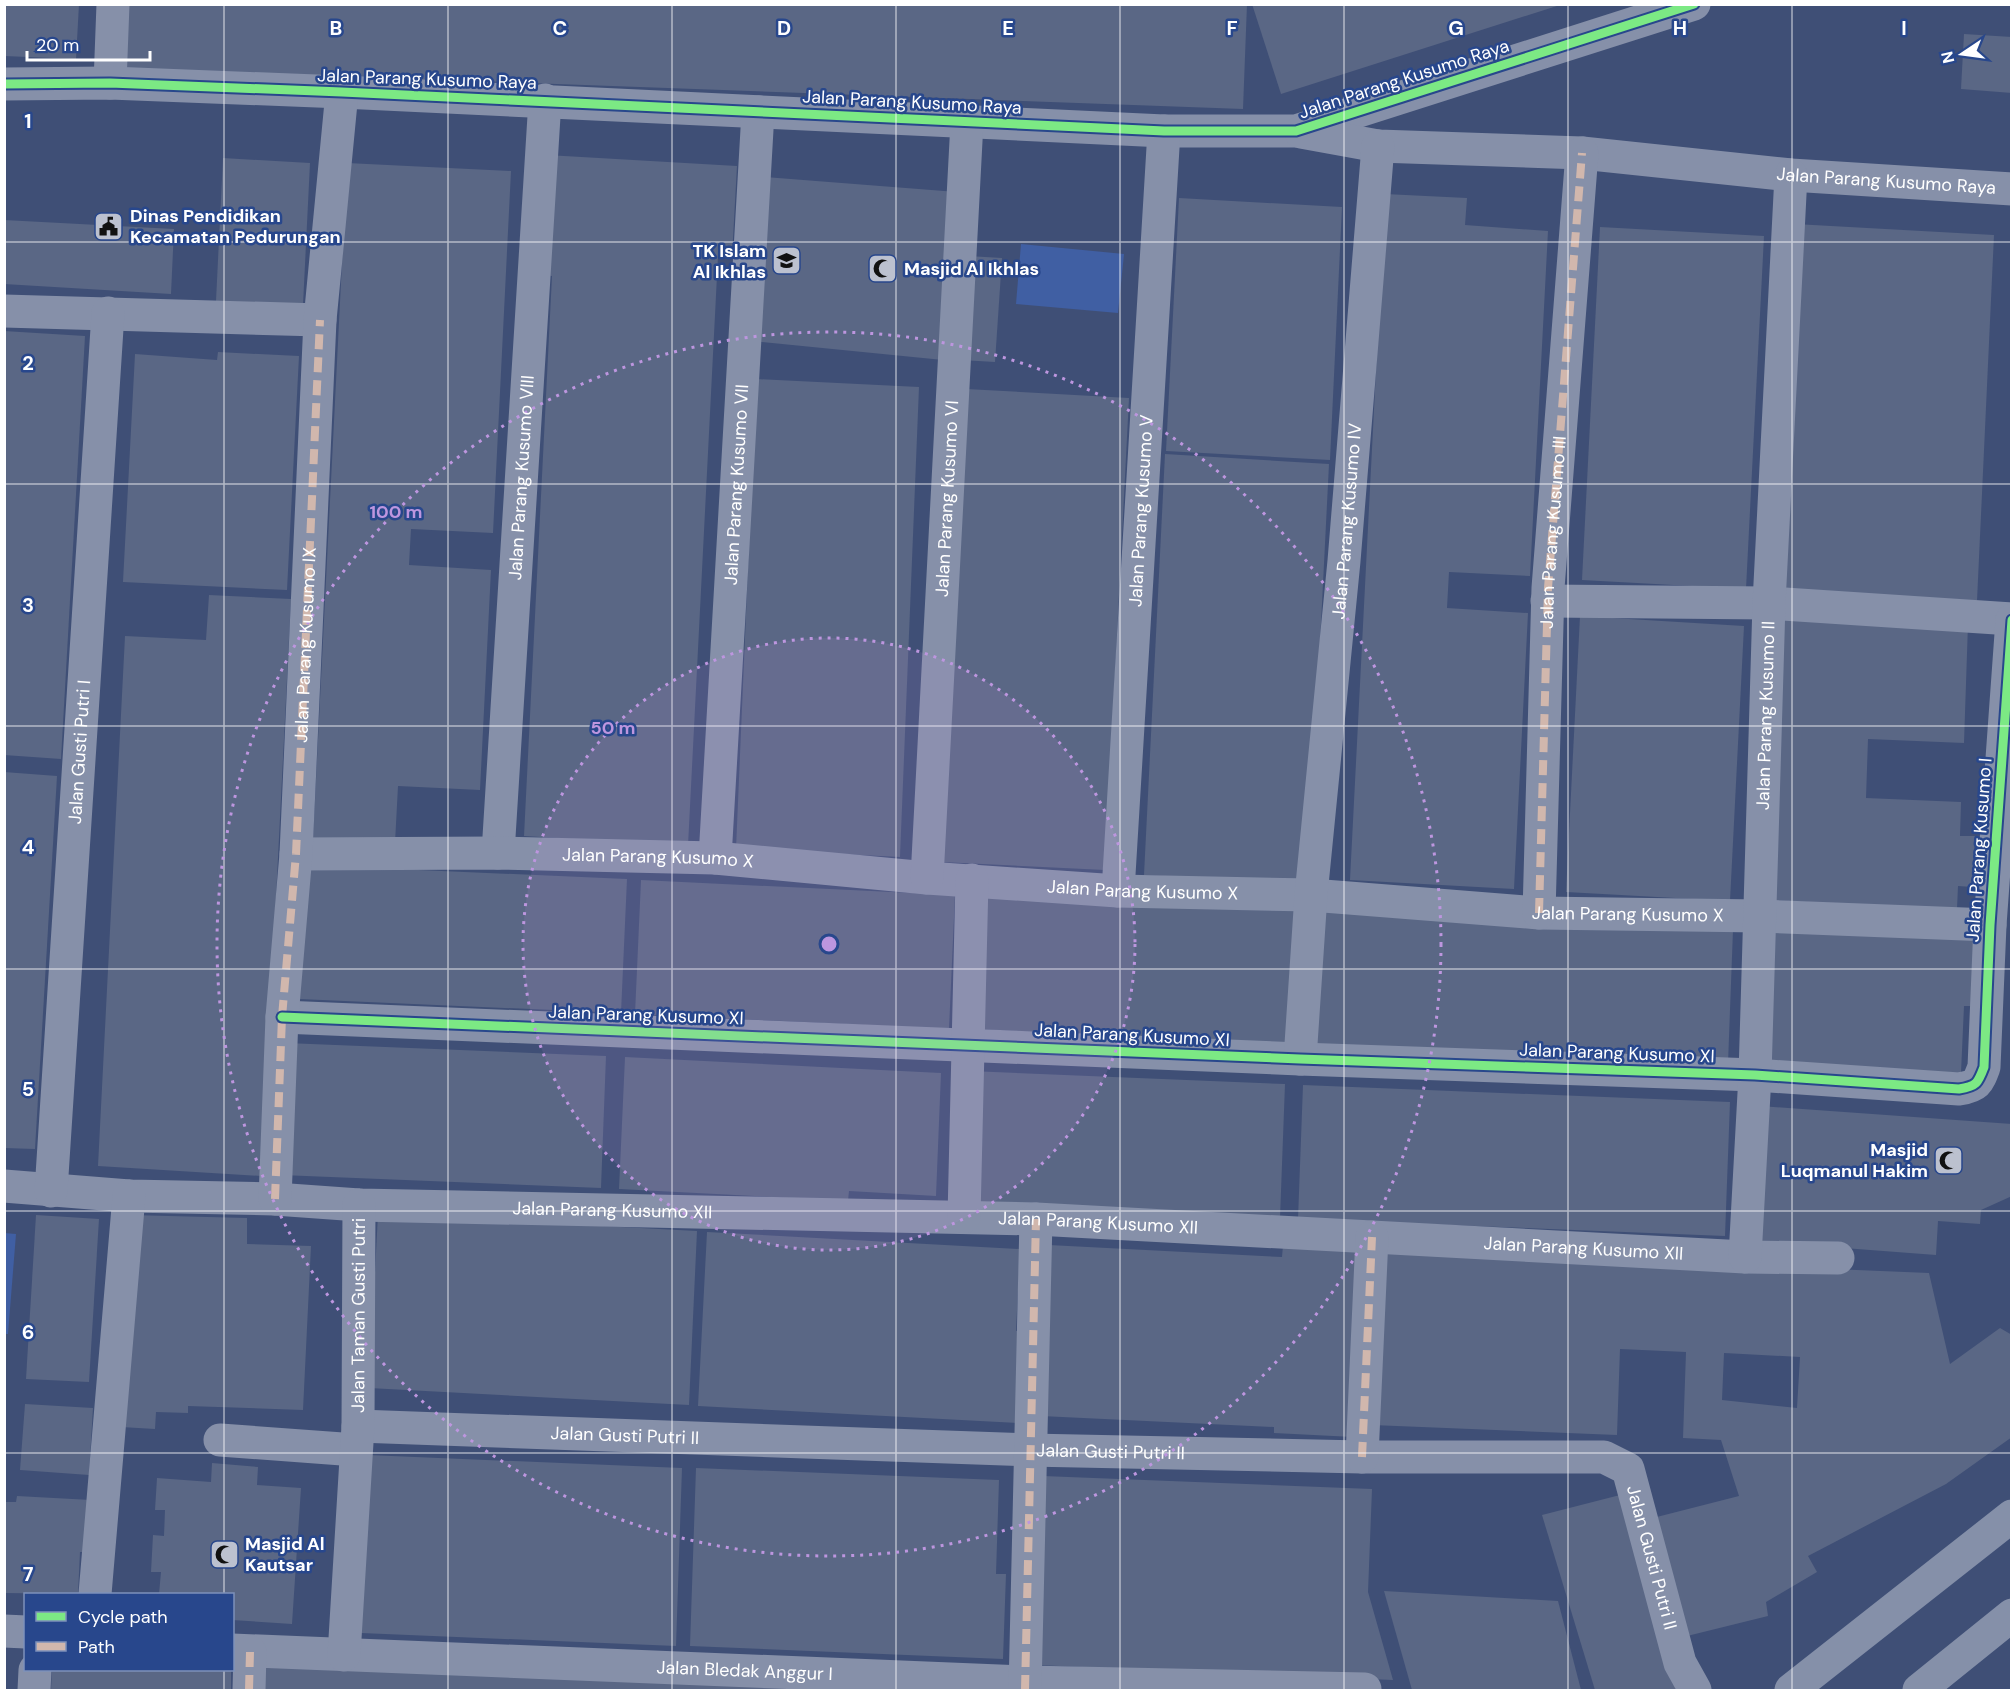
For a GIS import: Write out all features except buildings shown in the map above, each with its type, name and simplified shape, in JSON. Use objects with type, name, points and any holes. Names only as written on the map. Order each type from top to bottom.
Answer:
[{"type":"main road","points":[[1791,1690],[2012,1516]]},
{"type":"main road","points":[[1919,1690],[2012,1615]]},
{"type":"street","points":[[110,83],[113,4]]},
{"type":"street","name":"Jalan Parang Kusumo Raya","points":[[1296,131],[1694,4]]},
{"type":"street","name":"Jalan Parang Kusumo Raya","points":[[4,84],[110,83],[545,100],[1164,131],[1296,131],[1378,146],[1582,153],[1791,175],[2012,189]]},
{"type":"street","name":"Jalan Parang Kusumo IX","points":[[275,1199],[282,1017],[296,854],[320,320],[342,92]]},
{"type":"street","name":"Jalan Parang Kusumo VIII","points":[[498,853],[545,100]]},
{"type":"street","name":"Jalan Parang Kusumo VII","points":[[715,858],[758,112]]},
{"type":"street","name":"Jalan Parang Kusumo VI","points":[[927,878],[967,122]]},
{"type":"street","name":"Jalan Parang Kusumo V","points":[[1118,891],[1164,131]]},
{"type":"street","name":"Jalan Parang Kusumo IV","points":[[1300,1059],[1311,895],[1344,561],[1378,146]]},
{"type":"street","name":"Jalan Parang Kusumo III","points":[[1539,913],[1547,601],[1582,153]]},
{"type":"street","name":"Jalan Parang Kusumo II","points":[[1745,1257],[1755,1075],[1768,603],[1791,175]]},
{"type":"street","points":[[4,311],[320,320]]},
{"type":"street","name":"Jalan Gusti Putri I","points":[[51,1191],[108,313]]},
{"type":"street","points":[[1547,601],[1768,603],[2012,620]]},
{"type":"street","name":"Jalan Parang Kusumo I","points":[[1979,1082],[1984,1067],[1989,925],[2012,620]]},
{"type":"street","name":"Jalan Parang Kusumo X","points":[[296,854],[498,853],[715,858],[927,878],[1118,891],[1311,895],[1539,913],[1760,916],[1989,925]]},
{"type":"street","points":[[964,1218],[970,1044],[972,880]]},
{"type":"street","name":"Jalan Parang Kusumo XI","points":[[282,1017],[1300,1059],[1755,1075],[1959,1089],[1969,1088],[1979,1082]]},
{"type":"street","name":"Jalan Taman Gusti Putri","points":[[4,1186],[129,1197],[275,1199],[359,1205],[357,1438],[344,1655]]},
{"type":"street","points":[[95,1593],[129,1197]]},
{"type":"street","name":"Jalan Parang Kusumo XII","points":[[359,1205],[1036,1219],[1745,1257],[1838,1258]]},
{"type":"street","points":[[1025,1686],[1036,1219]]},
{"type":"street","points":[[1362,1457],[1372,1237]]},
{"type":"street","name":"Jalan Gusti Putri II","points":[[220,1440],[357,1438],[1362,1457],[1604,1457],[1628,1468],[1680,1663],[1695,1690]]},
{"type":"street","points":[[4,1631],[24,1632]]},
{"type":"street","points":[[241,1651],[249,1690]]},
{"type":"street","name":"Jalan Bledak Anggur I","points":[[241,1651],[1025,1686],[1365,1689]]},
{"type":"street","points":[[34,1690],[35,1671]]},
{"type":"shaded area","points":[[1021,244],[1124,254],[1118,313],[1016,304]]},
{"type":"shaded area","points":[[4,1233],[16,1234],[8,1334],[4,1334]]},
{"type":"marked path","points":[[1539,913],[1548,588],[1582,153]]},
{"type":"marked path","points":[[275,1199],[282,1017],[296,854],[320,320]]},
{"type":"marked path","points":[[1025,1690],[1036,1219]]},
{"type":"marked path","points":[[1362,1457],[1372,1237]]},
{"type":"marked path","points":[[249,1690],[250,1652]]},
{"type":"cycle path","points":[[4,84],[110,83],[1164,131],[1296,131],[1694,4]]},
{"type":"cycle path","points":[[282,1017],[1300,1059],[1755,1075],[1965,1088],[1976,1083],[1984,1067],[1990,925],[2012,620]]},
{"type":"place","name":"Dinas Pendidikan Kecamatan Pedurungan","points":[[109,226]]},
{"type":"place","name":"TK Islam Al Ikhlas","points":[[787,261]]},
{"type":"place","name":"Masjid Al Ikhlas","points":[[883,269]]},
{"type":"place","name":"Masjid Luqmanul Hakim","points":[[1949,1160]]},
{"type":"place","name":"Masjid Al Kautsar","points":[[224,1554]]}]
